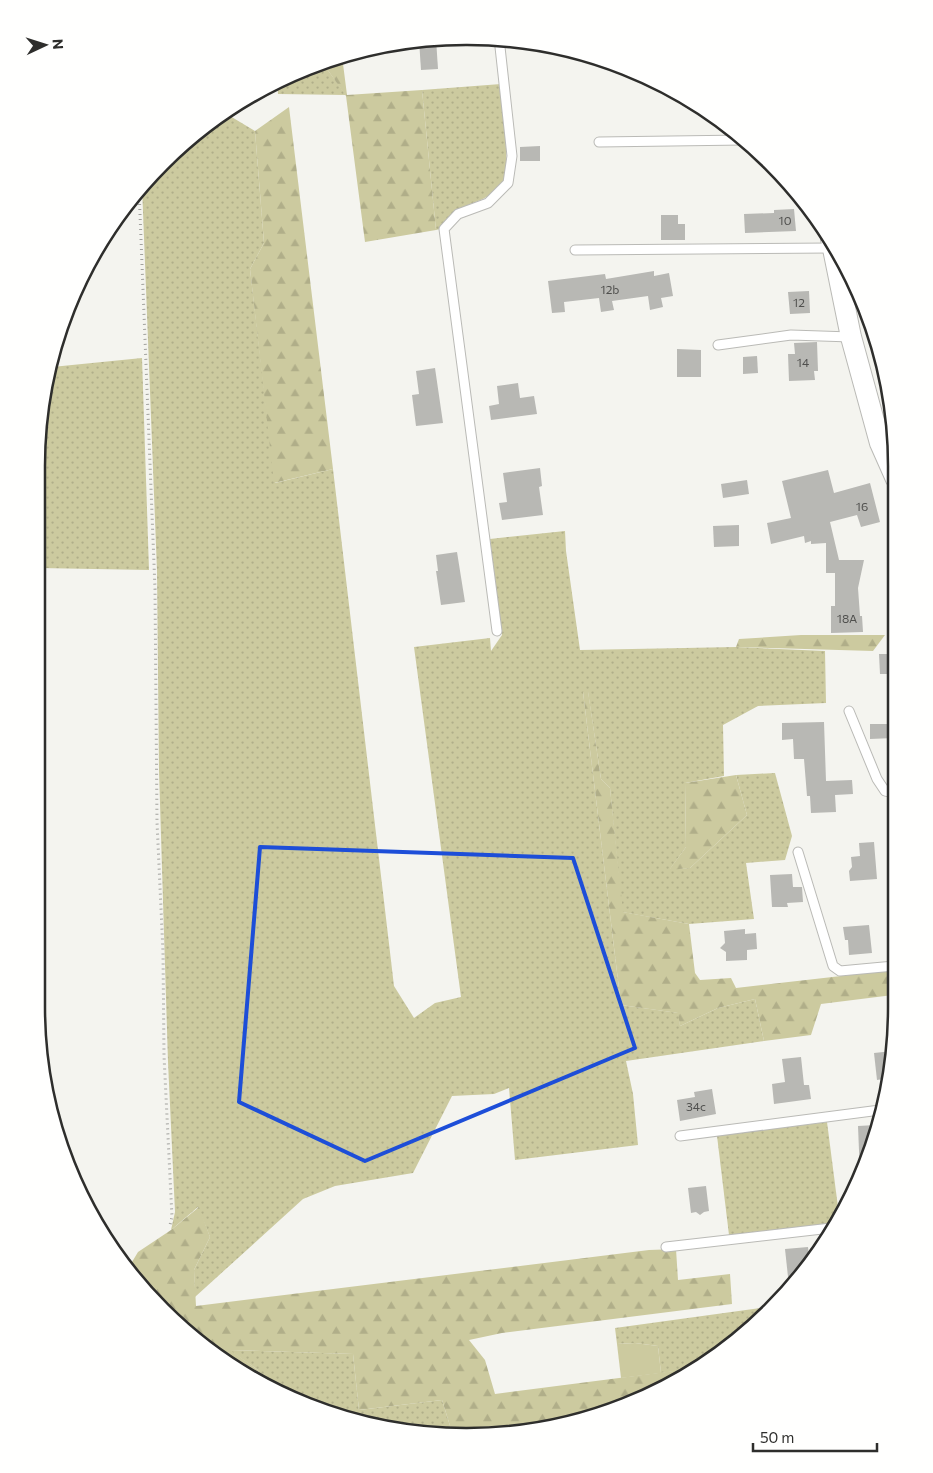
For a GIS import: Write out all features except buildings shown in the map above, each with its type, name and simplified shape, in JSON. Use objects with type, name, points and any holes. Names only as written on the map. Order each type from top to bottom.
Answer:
[{"type":"street","points":[[835,261],[851,336],[880,443],[888,461]]},
{"type":"lane","points":[[497,631],[444,229],[458,214],[488,203],[508,183],[512,156],[500,47]]},
{"type":"lane","points":[[599,142],[733,140]]},
{"type":"lane","points":[[575,250],[825,244]]},
{"type":"lane","points":[[718,346],[791,335],[851,336]]},
{"type":"lane","points":[[849,711],[881,787],[888,792]]},
{"type":"lane","points":[[798,852],[833,966],[840,971],[888,967]]},
{"type":"lane","points":[[680,1136],[875,1111]]},
{"type":"lane","points":[[666,1247],[825,1229]]},
{"type":"path","points":[[139,201],[155,589],[157,822],[163,952],[164,1074],[172,1216],[170,1225]]},
{"type":"highlighted area","points":[[260,847],[573,858],[635,1048],[365,1161],[239,1102]]},
{"type":"green space","points":[[343,63],[347,95],[422,90],[436,230],[365,242],[346,96],[327,69]]},
{"type":"green space","points":[[327,69],[346,95],[278,94],[278,89],[280,88]]},
{"type":"green space","points":[[501,84],[506,150],[503,183],[488,196],[456,211],[443,223],[440,229],[436,230],[422,90]]},
{"type":"green space","points":[[289,107],[333,469],[274,483],[250,269],[264,243],[255,131]]},
{"type":"green space","points":[[231,117],[255,131],[264,243],[250,269],[275,483],[333,469],[394,986],[414,1018],[435,1003],[461,997],[414,647],[490,638],[491,651],[502,635],[490,539],[565,531],[566,551],[580,650],[736,647],[825,651],[826,703],[758,706],[723,725],[724,776],[685,783],[686,847],[670,869],[690,868],[747,815],[736,775],[775,773],[792,836],[785,860],[746,863],[754,919],[689,924],[622,912],[610,788],[601,779],[588,692],[583,692],[621,1005],[679,1013],[680,1026],[718,1008],[755,999],[764,1041],[626,1061],[633,1094],[638,1145],[515,1160],[509,1088],[494,1094],[452,1096],[413,1173],[335,1186],[303,1199],[195,1297],[194,1270],[210,1237],[198,1207],[171,1230],[175,1212],[168,1062],[159,771],[157,571],[142,198],[168,168]]},
{"type":"green space","points":[[142,358],[149,570],[45,568],[46,439],[57,367]]},
{"type":"green space","points":[[801,635],[885,635],[873,651],[736,647],[739,639]]},
{"type":"green space","points":[[588,691],[601,779],[610,788],[623,912],[689,924],[695,973],[700,980],[731,978],[736,988],[888,971],[888,996],[821,1004],[811,1035],[764,1041],[755,999],[718,1008],[680,1026],[678,1013],[621,1005],[583,692]]},
{"type":"green space","points":[[736,775],[747,815],[690,868],[669,870],[686,847],[685,783]]},
{"type":"green space","points":[[827,1122],[838,1206],[828,1224],[729,1235],[717,1136]]},
{"type":"green space","points":[[199,1207],[210,1237],[194,1270],[196,1306],[649,1250],[676,1249],[678,1280],[730,1274],[732,1304],[502,1333],[469,1340],[485,1360],[495,1394],[680,1370],[628,1396],[576,1414],[549,1420],[497,1427],[451,1427],[442,1400],[359,1410],[353,1354],[230,1350],[258,1370],[258,1373],[232,1357],[168,1305],[132,1263],[138,1252],[171,1230]]},
{"type":"green space","points":[[762,1308],[701,1357],[680,1370],[661,1373],[658,1346],[635,1343],[617,1344],[615,1328]]},
{"type":"green space","points":[[635,1343],[658,1346],[661,1373],[621,1378],[617,1344]]},
{"type":"green space","points":[[229,1350],[353,1354],[359,1410],[442,1400],[451,1427],[411,1424],[357,1414],[331,1406],[280,1385],[258,1373],[258,1370]]}]
